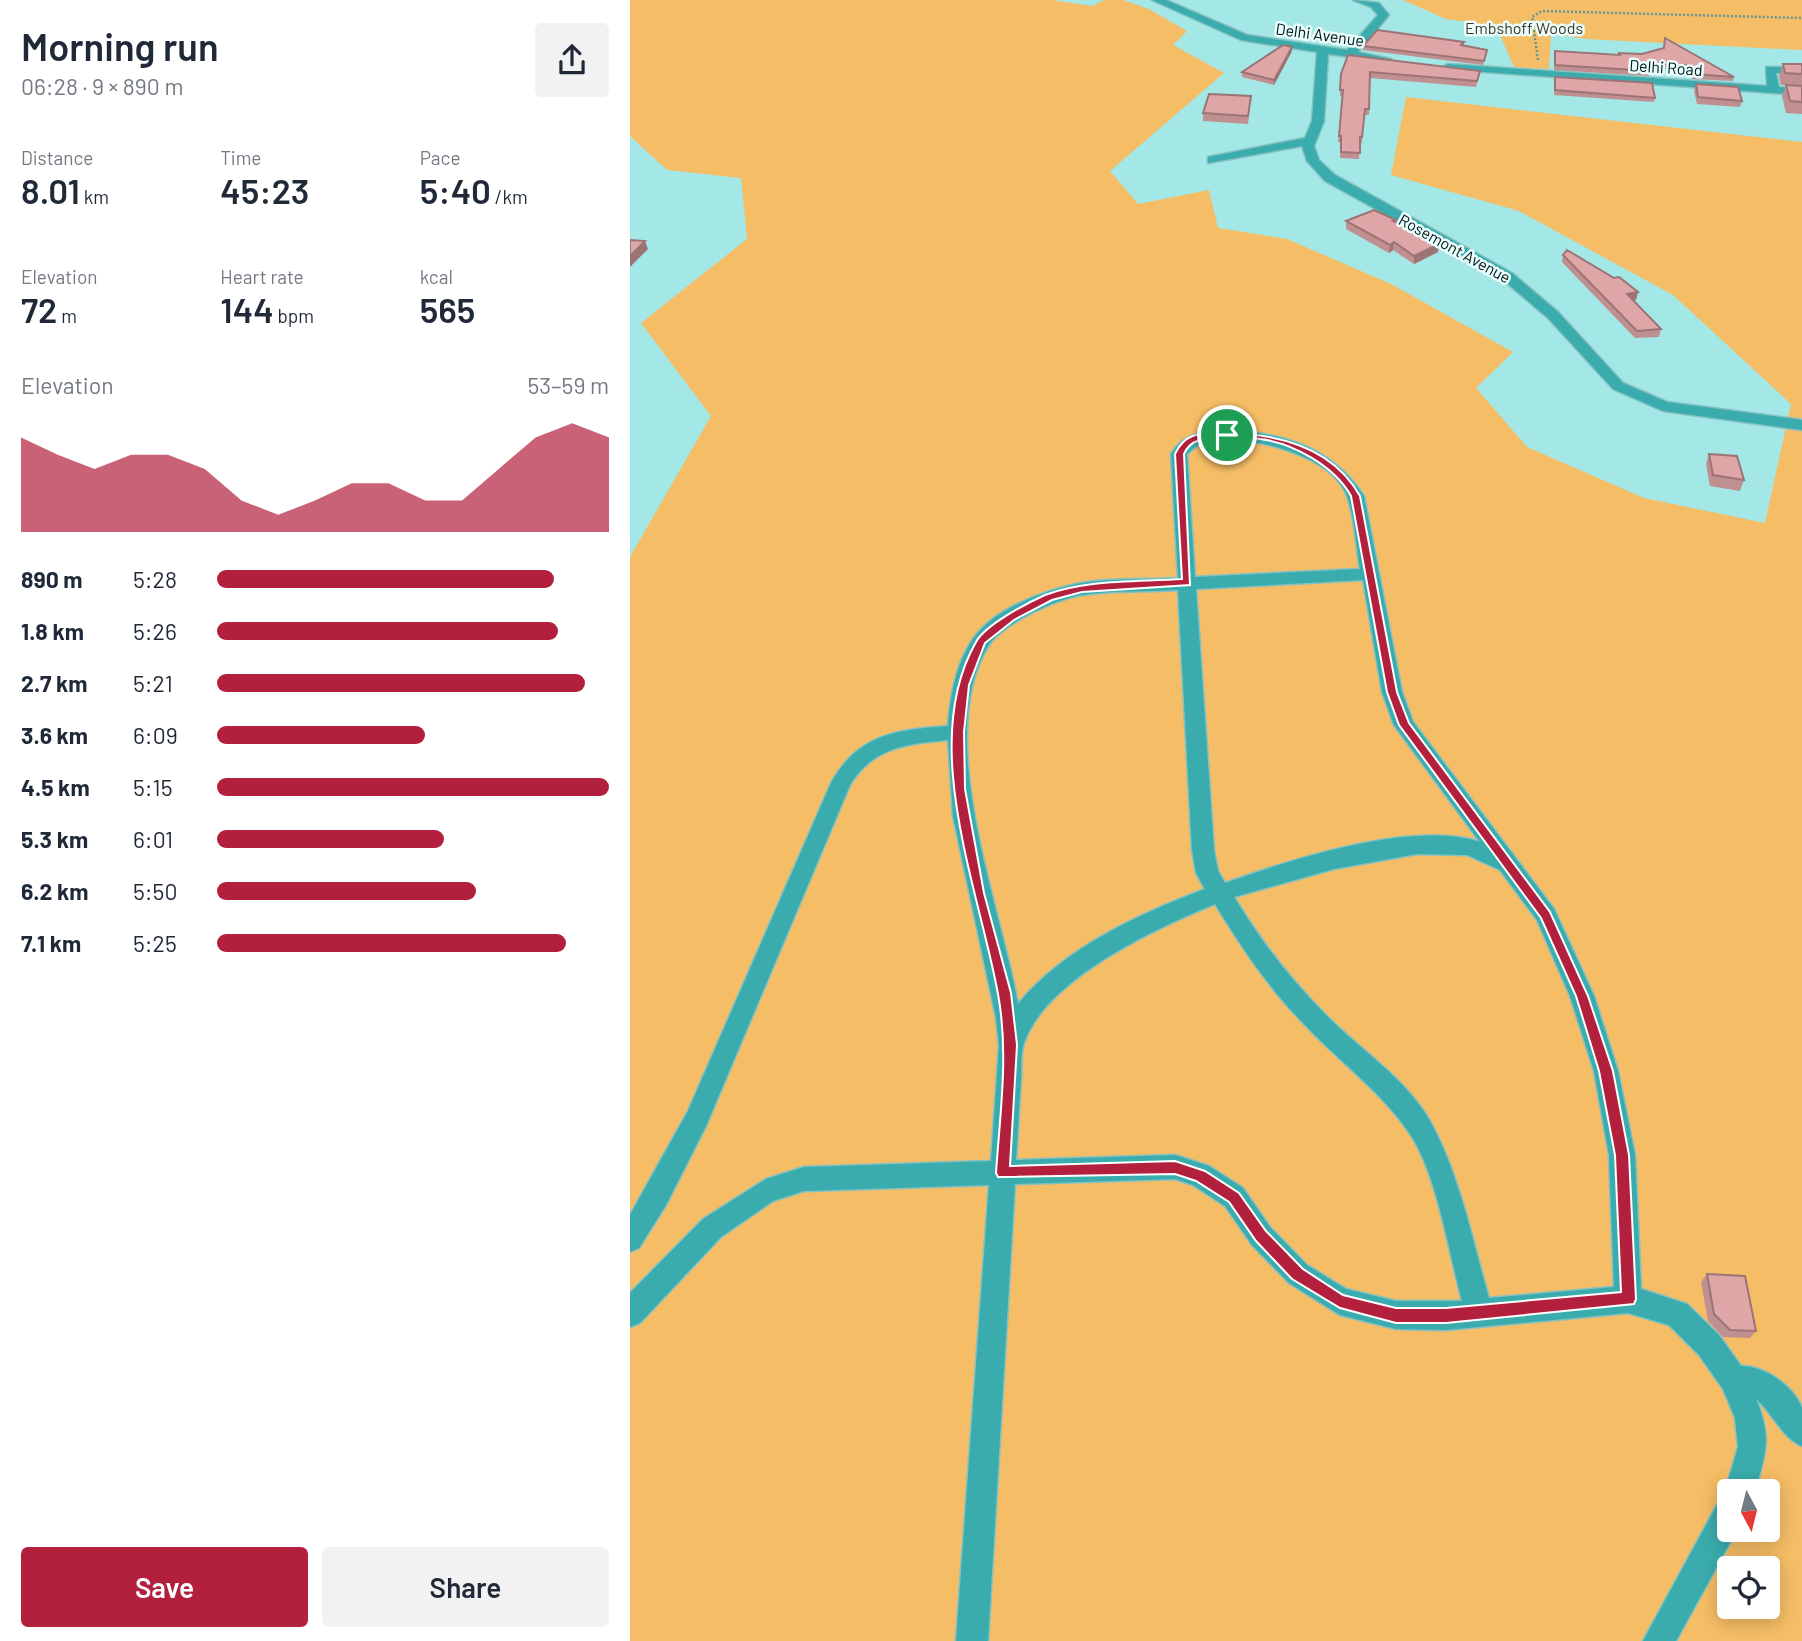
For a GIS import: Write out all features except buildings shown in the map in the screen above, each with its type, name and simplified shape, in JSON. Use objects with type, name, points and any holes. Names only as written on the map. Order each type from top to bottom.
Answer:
[{"type":"street","name":"Delhi Avenue","points":[[1157,0],[1245,38],[1401,61]]},
{"type":"street","points":[[1349,55],[1384,15],[1375,5],[1358,0]]},
{"type":"street","points":[[1212,160],[1309,141],[1318,121],[1324,51]]},
{"type":"street","points":[[1439,66],[1534,74]]},
{"type":"street","points":[[1774,90],[1770,69],[1802,70]]},
{"type":"street","name":"Delhi Road","points":[[1534,74],[1802,92]]},
{"type":"street","name":"Rosemont Avenue","points":[[1309,141],[1312,161],[1330,178],[1497,270],[1529,293],[1553,315],[1618,386],[1663,406],[1802,425]]},
{"type":"street","points":[[1479,1313],[1442,1178],[1420,1128],[1389,1089],[1314,1019],[1265,963],[1208,873],[1203,850],[1179,454],[1185,443],[1196,438],[1261,436],[1285,442],[1320,459],[1347,481],[1356,496],[1392,692],[1404,725],[1546,915],[1582,996],[1606,1071],[1622,1155],[1628,1299]]},
{"type":"street","points":[[972,1641],[1011,1045],[1004,993],[978,893],[960,789],[958,732],[964,685],[981,642],[1010,618],[1049,597],[1082,589],[1370,574]]},
{"type":"street","points":[[630,1239],[657,1196],[697,1118],[841,783],[858,758],[882,744],[910,737],[958,732]]},
{"type":"street","points":[[1011,1045],[1028,1009],[1072,971],[1116,941],[1178,909],[1280,872],[1362,854],[1429,845],[1469,847],[1507,863]]},
{"type":"street","points":[[630,1313],[712,1228],[766,1191],[804,1179],[1175,1167],[1200,1175],[1234,1197],[1261,1236],[1298,1274],[1340,1301],[1396,1315],[1479,1313],[1628,1299],[1677,1314],[1709,1345],[1734,1380],[1749,1418],[1753,1447],[1744,1479]]},
{"type":"street","points":[[1734,1380],[1755,1380],[1777,1398],[1802,1432]]},
{"type":"street","points":[[1659,1641],[1717,1536]]},
{"type":"path","points":[[1534,74],[1532,18],[1542,10],[1802,18]]},
{"type":"green space","points":[[630,0],[1052,0],[1092,6],[1104,0],[1123,0],[1149,9],[1187,31],[1173,45],[1224,73],[1110,171],[1138,204],[1209,190],[1218,228],[1287,239],[1391,284],[1513,352],[1476,388],[1527,447],[1644,498],[1765,523],[1791,404],[1673,295],[1519,211],[1391,175],[1406,97],[1802,142],[1802,1641],[630,1641],[630,557],[711,416],[641,323],[747,239],[741,178],[667,170],[630,136]]},
{"type":"green space","name":"Embshoff Woods","points":[[1403,0],[1802,0],[1802,50],[1586,39],[1551,34],[1549,69],[1514,67],[1496,26],[1446,19]]},
{"type":"route","points":[[1227,435],[1261,436],[1285,442],[1320,459],[1347,481],[1356,496],[1392,692],[1404,725],[1546,915],[1582,996],[1606,1071],[1622,1155],[1628,1299],[1446,1316],[1396,1315],[1340,1301],[1298,1274],[1261,1236],[1234,1197],[1200,1175],[1175,1167],[1003,1173],[1011,1045],[1004,993],[978,893],[960,789],[958,732],[964,685],[981,642],[1010,618],[1049,597],[1082,589],[1187,582],[1179,454],[1185,443],[1196,438],[1227,435]]}]
